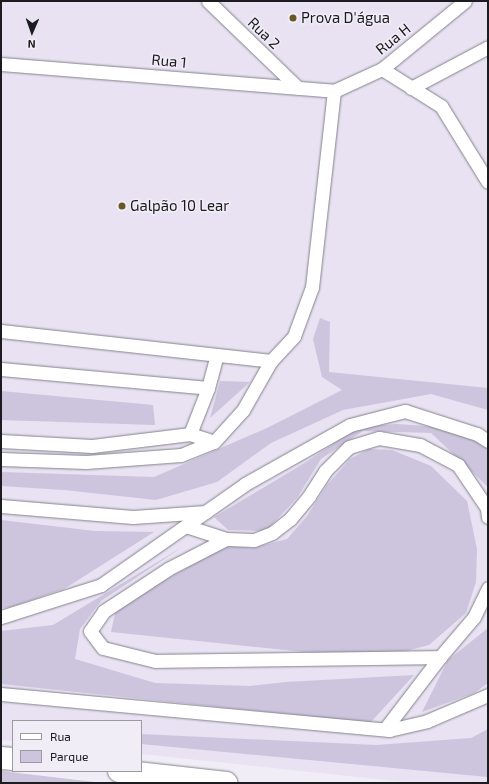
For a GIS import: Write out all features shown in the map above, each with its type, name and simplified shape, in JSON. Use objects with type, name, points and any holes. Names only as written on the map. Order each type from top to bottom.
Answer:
[{"type":"main road","points":[[1,758],[12,759]]},
{"type":"main road","points":[[128,772],[226,783]]},
{"type":"lane","name":"Rua 2","points":[[208,1],[298,88]]},
{"type":"lane","name":"Rua H","points":[[334,91],[382,69],[465,1]]},
{"type":"lane","points":[[411,88],[488,47]]},
{"type":"lane","name":"Rua 1","points":[[1,64],[334,91]]},
{"type":"lane","points":[[382,69],[440,106],[488,182]]},
{"type":"lane","points":[[1,459],[86,462],[181,455],[214,442],[243,410],[271,361],[294,336],[312,287],[334,91]]},
{"type":"lane","points":[[1,331],[271,361]]},
{"type":"lane","points":[[190,434],[208,388],[217,355]]},
{"type":"lane","points":[[1,369],[208,388]]},
{"type":"lane","points":[[1,617],[101,585],[246,484],[350,425],[405,411],[477,434],[488,441]]},
{"type":"lane","points":[[1,441],[92,446],[190,434],[214,442]]},
{"type":"lane","points":[[186,526],[226,539],[254,540],[272,533],[290,519],[325,471],[349,447],[379,438],[420,445],[458,464],[487,508],[488,517]]},
{"type":"lane","points":[[1,506],[134,517],[206,512]]},
{"type":"lane","points":[[226,539],[168,569],[104,611],[90,631],[103,648],[155,661],[440,657]]},
{"type":"lane","points":[[385,729],[440,657],[474,617],[488,588]]},
{"type":"lane","points":[[1,694],[389,730],[427,720],[488,695]]},
{"type":"shaded area","points":[[1,1],[488,1],[488,783],[414,783],[142,754],[142,720],[12,720],[12,741],[1,740]]},
{"type":"green space","points":[[320,318],[330,322],[329,372],[488,388],[488,410],[431,394],[343,410],[271,443],[217,482],[156,500],[64,490],[1,486],[1,472],[154,477],[267,428],[342,390],[322,377],[313,339]]},
{"type":"green space","points":[[220,381],[250,382],[210,418]]},
{"type":"green space","points":[[1,391],[153,405],[155,425],[1,420]]},
{"type":"green space","points":[[396,424],[440,427],[488,446],[488,487],[431,433],[363,431],[321,459],[297,498],[266,531],[228,530],[214,517],[303,464],[358,427]]},
{"type":"green space","points":[[369,449],[392,450],[431,466],[467,501],[477,549],[476,582],[466,613],[429,645],[402,652],[342,656],[111,632],[116,609],[225,545],[253,548],[287,539],[307,516],[327,485],[350,459]]},
{"type":"green space","points":[[1,520],[95,531],[154,532],[64,589],[11,607],[1,608]]},
{"type":"green space","points":[[184,546],[101,601],[80,629],[75,659],[155,683],[250,686],[286,682],[414,675],[370,723],[1,684],[1,631],[53,625]]},
{"type":"green space","points":[[488,628],[488,683],[474,693],[422,712],[448,660]]},
{"type":"green space","points":[[488,729],[488,777],[142,744],[142,734],[376,745],[471,738]]},
{"type":"green space","points":[[1,771],[103,783],[1,783]]},
{"type":"place","name":"Prova D'água","points":[[293,18]]},
{"type":"place","name":"Galpão 10 Lear","points":[[122,206]]}]
